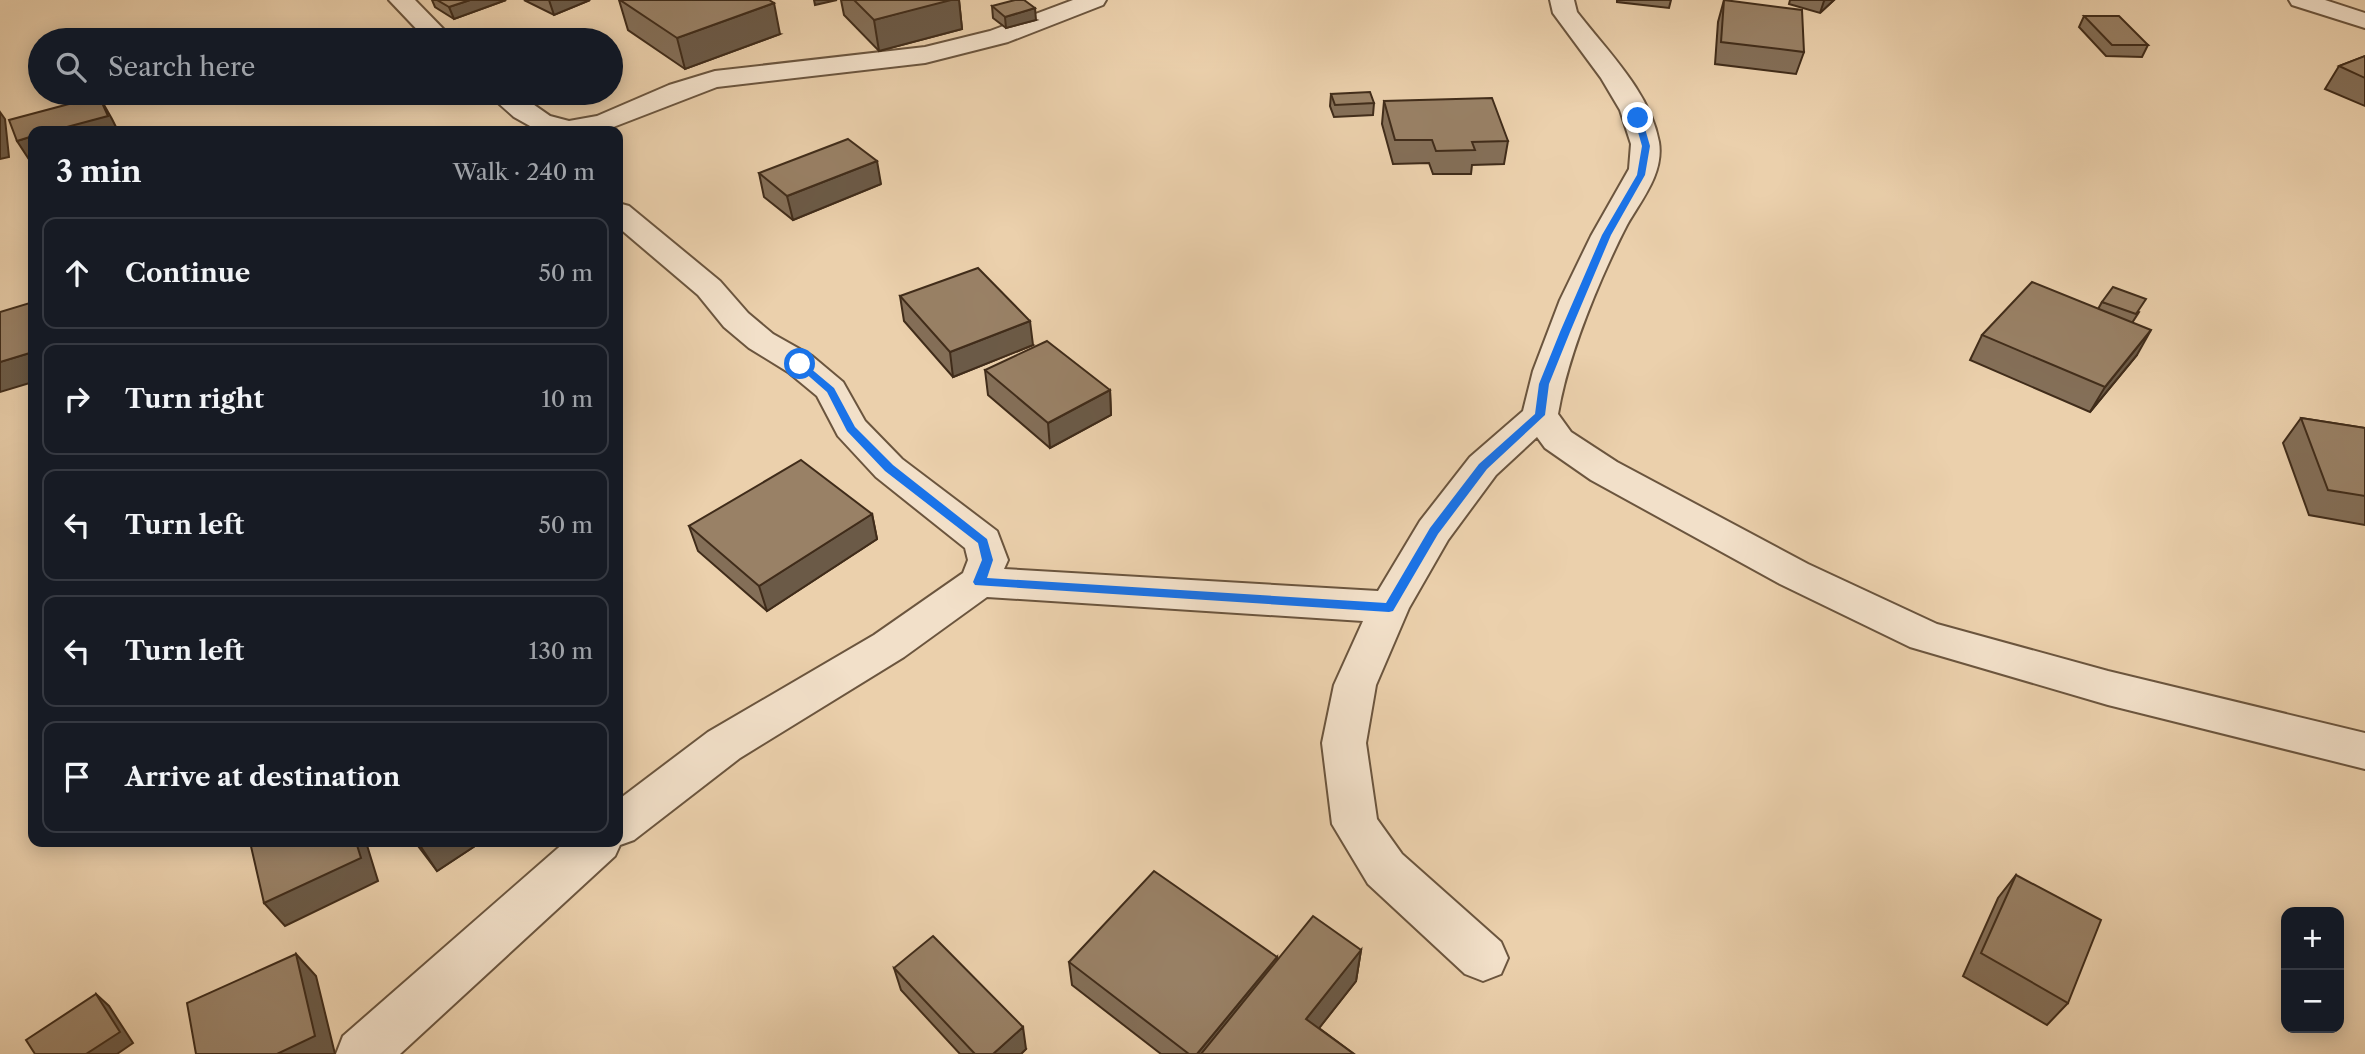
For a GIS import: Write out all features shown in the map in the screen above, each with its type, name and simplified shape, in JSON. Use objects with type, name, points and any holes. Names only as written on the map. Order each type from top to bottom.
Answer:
[{"type":"street","points":[[401,0],[429,28]]},
{"type":"street","points":[[595,126],[675,91],[713,80],[916,56],[971,44],[1094,0]]},
{"type":"street","points":[[1483,958],[1385,869],[1355,824],[1344,743],[1355,685],[1389,607],[1434,531],[1483,466],[1540,415],[1549,371],[1606,235],[1641,175],[1646,146],[1638,118],[1565,13],[1562,0]]},
{"type":"street","points":[[2301,0],[2365,21]]},
{"type":"street","points":[[516,105],[549,126]]},
{"type":"street","points":[[623,216],[709,288],[736,320],[761,341],[800,364],[831,390],[851,428],[889,468],[983,541],[988,560],[979,582],[889,646],[724,745],[623,822]]},
{"type":"street","points":[[1540,415],[1558,440],[1604,471],[1794,573],[1925,636],[2108,688],[2365,751]]},
{"type":"street","points":[[979,582],[1389,607]]},
{"type":"street","points":[[362,1054],[592,847]]},
{"type":"building","points":[[437,0],[470,0],[449,7]]},
{"type":"building","points":[[620,0],[769,0],[774,3],[677,38]]},
{"type":"building","points":[[854,0],[951,0],[874,20]]},
{"type":"building","points":[[1024,0],[1035,8],[1005,17],[992,6]]},
{"type":"building","points":[[1724,0],[1802,10],[1804,52],[1721,42]]},
{"type":"building","points":[[2084,16],[2119,16],[2148,45],[2112,45]]},
{"type":"building","points":[[2365,56],[2365,78],[2339,66]]},
{"type":"building","points":[[1370,92],[1374,103],[1335,105],[1331,94]]},
{"type":"building","points":[[1492,98],[1508,141],[1472,142],[1475,150],[1436,151],[1432,140],[1395,140],[1384,101]]},
{"type":"building","points":[[65,105],[103,105],[108,116],[71,126],[28,126],[28,138],[17,141],[9,120]]},
{"type":"building","points":[[848,139],[877,161],[787,196],[759,173]]},
{"type":"building","points":[[978,268],[1030,321],[950,352],[900,296]]},
{"type":"building","points":[[2032,282],[2151,330],[2105,387],[1982,335]]},
{"type":"building","points":[[2113,287],[2146,299],[2136,314],[2102,302]]},
{"type":"building","points":[[28,304],[28,354],[0,362],[0,312]]},
{"type":"building","points":[[1047,341],[1110,390],[1048,423],[985,370]]},
{"type":"building","points":[[2301,418],[2365,428],[2365,496],[2328,490]]},
{"type":"building","points":[[801,460],[872,514],[759,586],[689,526]]},
{"type":"building","points":[[251,847],[358,847],[361,858],[264,903]]},
{"type":"building","points":[[1154,871],[1277,957],[1197,1054],[1189,1054],[1069,962]]},
{"type":"building","points":[[2016,875],[2101,920],[2068,1003],[1981,953]]},
{"type":"building","points":[[1313,916],[1361,950],[1306,1019],[1354,1054],[1201,1054]]},
{"type":"building","points":[[933,936],[1023,1027],[993,1054],[975,1054],[894,968]]},
{"type":"building","points":[[296,954],[315,1036],[277,1054],[196,1054],[187,1003]]},
{"type":"building","points":[[96,994],[120,1032],[86,1054],[35,1054],[26,1040]]},
{"type":"route","points":[[800,364],[831,390],[851,428],[889,468],[983,541],[988,560],[979,582],[1389,607],[1434,531],[1483,466],[1540,415],[1544,384],[1565,332],[1606,235],[1641,175],[1646,146],[1638,118]]}]
